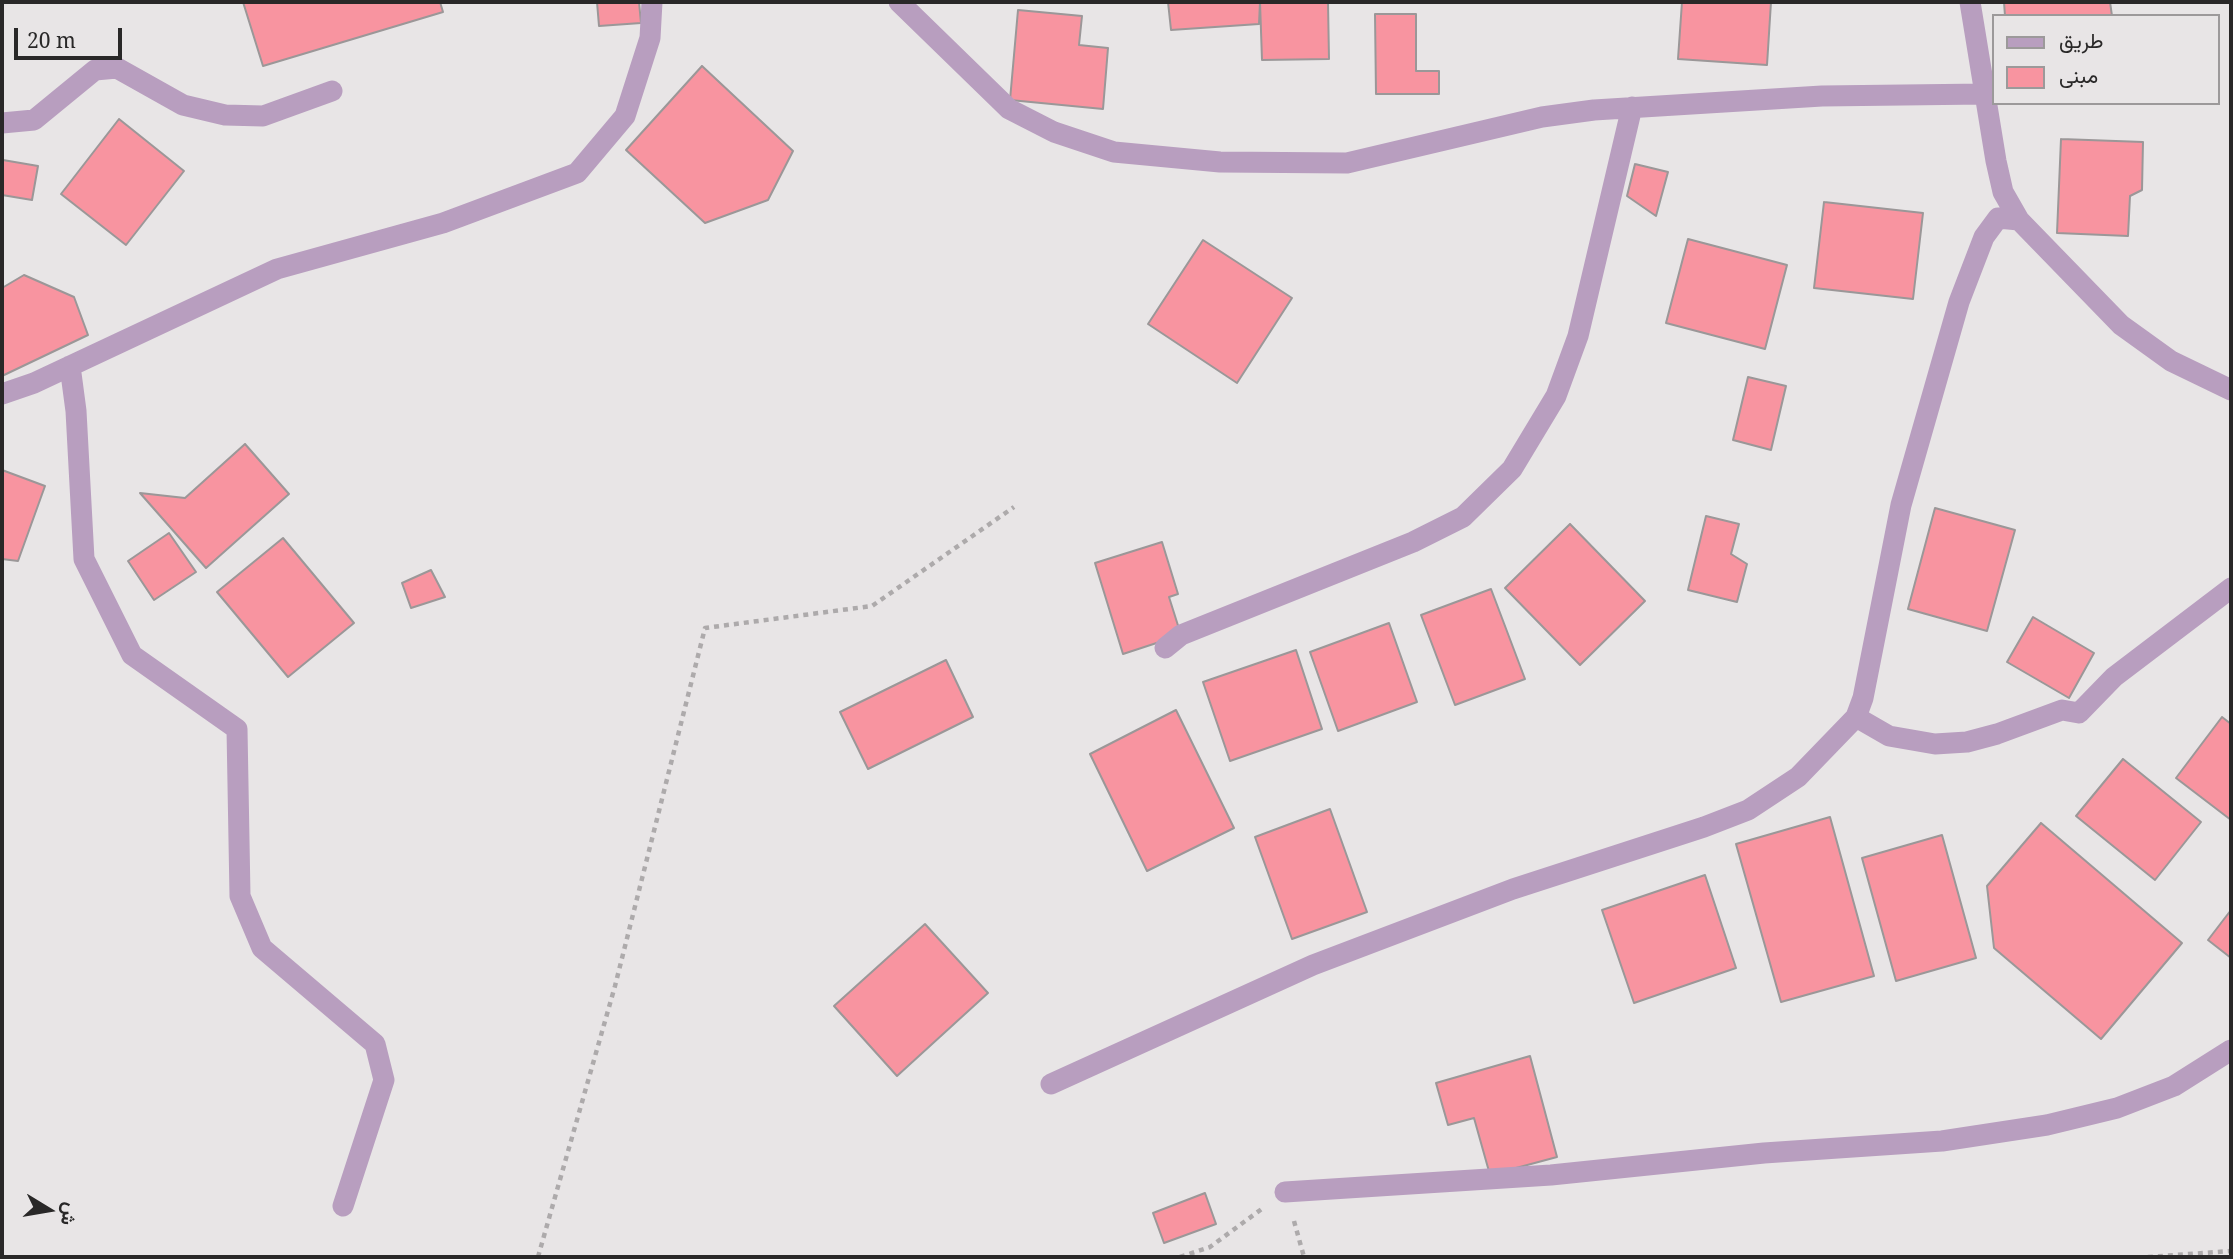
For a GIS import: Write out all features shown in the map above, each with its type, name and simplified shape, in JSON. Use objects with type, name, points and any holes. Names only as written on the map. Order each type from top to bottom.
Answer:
[{"type":"street","points":[[2,394],[70,366],[276,269],[443,223],[577,173],[625,116],[650,38],[652,2]]},
{"type":"street","points":[[899,2],[1009,109],[1054,132],[1114,152],[1220,162],[1348,163],[1542,117],[1632,107],[1822,96],[1984,94]]},
{"type":"street","points":[[1970,2],[2003,192],[2019,220],[2121,325],[2171,361],[2231,390]]},
{"type":"street","points":[[2,123],[34,120],[95,70],[117,68],[183,105],[226,116],[263,116],[332,91]]},
{"type":"street","points":[[1165,648],[1181,635],[1413,542],[1463,517],[1512,469],[1556,396],[1578,336],[1632,107]]},
{"type":"street","points":[[1051,1084],[1313,965],[1513,889],[1704,828],[1748,810],[1798,777],[1856,717],[1863,698],[1901,505],[1959,302],[1976,256],[1991,227],[1998,218],[2019,220]]},
{"type":"street","points":[[70,366],[76,411],[84,559],[132,655],[237,729],[240,896],[262,948],[375,1044],[384,1080],[343,1206]]},
{"type":"street","points":[[1856,717],[1889,736],[1935,744],[1967,742],[2063,710],[2078,713],[2114,677],[2231,588]]},
{"type":"street","points":[[1285,1192],[1524,1177],[1765,1153],[1942,1141],[2047,1125],[2117,1108],[2174,1086],[2231,1049]]},
{"type":"path","points":[[538,1257],[615,986],[705,628],[872,606],[1014,507]]},
{"type":"path","points":[[1180,1257],[1210,1247],[1285,1192],[1304,1257]]},
{"type":"path","points":[[2148,1257],[2231,1251]]},
{"type":"building","points":[[243,2],[440,2],[443,12],[263,66]]},
{"type":"building","points":[[597,2],[639,2],[641,23],[599,26]]},
{"type":"building","points":[[1168,2],[1260,2],[1259,24],[1171,30]]},
{"type":"building","points":[[1260,2],[1328,2],[1329,59],[1262,60]]},
{"type":"building","points":[[1682,2],[1771,2],[1767,65],[1678,59]]},
{"type":"building","points":[[2004,2],[2110,2],[2112,14],[2005,14]]},
{"type":"building","points":[[1018,10],[1082,16],[1079,45],[1108,48],[1103,109],[1010,100]]},
{"type":"building","points":[[1375,14],[1416,14],[1416,71],[1439,71],[1439,94],[1376,94]]},
{"type":"building","points":[[702,66],[793,151],[768,200],[705,223],[626,150]]},
{"type":"building","points":[[119,119],[184,171],[126,245],[61,194]]},
{"type":"building","points":[[2061,139],[2143,142],[2142,190],[2130,196],[2128,236],[2057,233]]},
{"type":"building","points":[[3,160],[38,166],[32,200],[2,195]]},
{"type":"building","points":[[1635,164],[1668,172],[1656,216],[1627,196]]},
{"type":"building","points":[[1824,202],[1923,213],[1913,299],[1814,288]]},
{"type":"building","points":[[1688,239],[1787,265],[1765,349],[1666,323]]},
{"type":"building","points":[[1203,240],[1292,298],[1237,383],[1148,324]]},
{"type":"building","points":[[24,275],[74,297],[88,335],[2,376],[2,288]]},
{"type":"building","points":[[1748,377],[1786,386],[1771,450],[1733,440]]},
{"type":"building","points":[[245,444],[289,494],[206,568],[140,493],[185,498]]},
{"type":"building","points":[[2,470],[45,486],[18,561],[2,559]]},
{"type":"building","points":[[1935,508],[2015,530],[1987,631],[1908,609]]},
{"type":"building","points":[[1706,516],[1739,524],[1731,554],[1747,564],[1737,602],[1688,590]]},
{"type":"building","points":[[1570,524],[1645,601],[1580,665],[1505,588]]},
{"type":"building","points":[[169,533],[196,572],[154,600],[128,561]]},
{"type":"building","points":[[283,538],[354,623],[288,677],[217,592]]},
{"type":"building","points":[[1162,542],[1178,594],[1169,597],[1181,635],[1123,654],[1095,563]]},
{"type":"building","points":[[431,570],[445,597],[411,608],[402,583]]},
{"type":"building","points":[[1491,589],[1525,679],[1455,705],[1421,615]]},
{"type":"building","points":[[2033,617],[2094,653],[2069,698],[2007,662]]},
{"type":"building","points":[[1389,623],[1417,702],[1338,731],[1310,652]]},
{"type":"building","points":[[1296,650],[1322,729],[1230,761],[1203,682]]},
{"type":"building","points":[[946,660],[973,717],[868,769],[840,712]]},
{"type":"building","points":[[1176,710],[1234,828],[1147,871],[1090,754]]},
{"type":"building","points":[[2222,717],[2231,724],[2231,820],[2176,778]]},
{"type":"building","points":[[2123,759],[2201,822],[2155,880],[2076,816]]},
{"type":"building","points":[[1330,809],[1367,912],[1292,939],[1255,837]]},
{"type":"building","points":[[1830,817],[1874,976],[1781,1002],[1736,844]]},
{"type":"building","points":[[2041,823],[2182,943],[2101,1039],[1994,948],[1987,886]]},
{"type":"building","points":[[1942,835],[1976,958],[1896,981],[1862,858]]},
{"type":"building","points":[[1705,875],[1736,968],[1634,1003],[1602,910]]},
{"type":"building","points":[[2231,910],[2231,958],[2208,940]]},
{"type":"building","points":[[925,924],[988,993],[897,1076],[834,1006]]},
{"type":"building","points":[[1530,1056],[1557,1157],[1490,1175],[1474,1118],[1448,1125],[1436,1083]]},
{"type":"building","points":[[1205,1193],[1216,1224],[1164,1243],[1153,1213]]}]
